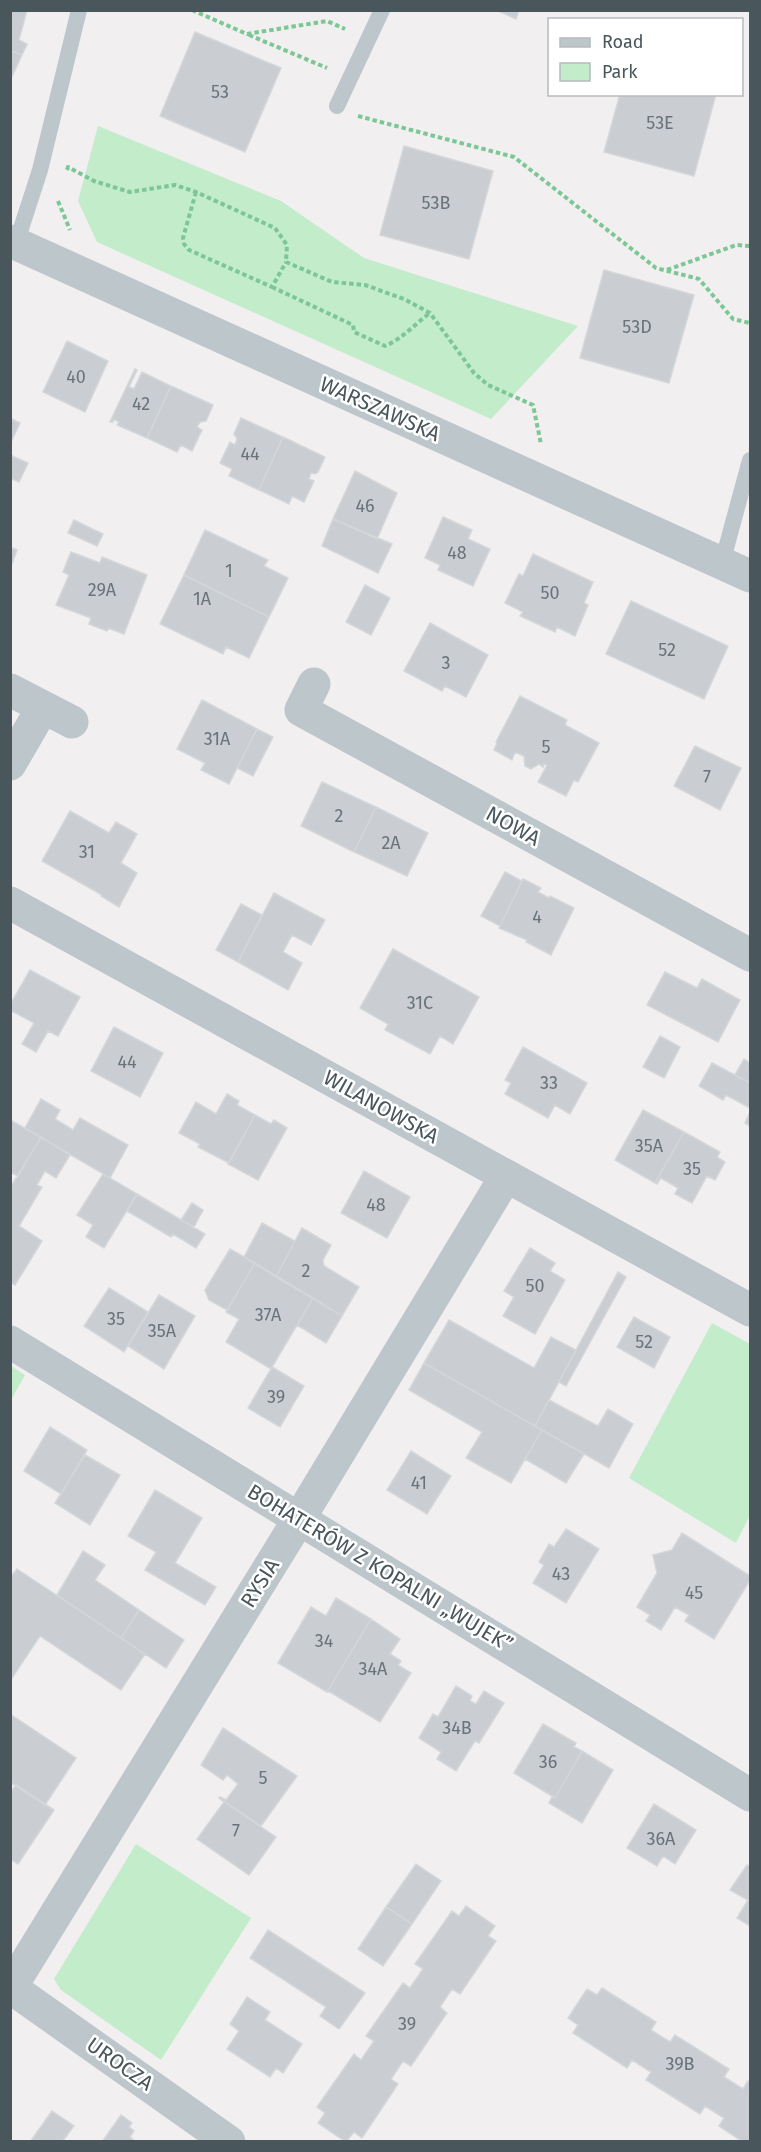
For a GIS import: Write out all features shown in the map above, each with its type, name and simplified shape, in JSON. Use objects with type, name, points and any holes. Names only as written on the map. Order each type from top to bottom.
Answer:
[{"type":"street","name":"WARSZAWSKA","points":[[13,242],[736,569]]},
{"type":"street","name":"NOWA","points":[[314,684],[301,710],[750,955]]},
{"type":"street","points":[[10,690],[72,722]]},
{"type":"street","points":[[10,764],[43,707]]},
{"type":"street","name":"WILANOWSKA","points":[[10,903],[750,1310]]},
{"type":"street","name":"RYSIA","points":[[11,1987],[299,1519],[506,1176]]},
{"type":"street","name":"BOHATERÓW Z KOPALNI „WUJEK”","points":[[10,1342],[750,1795]]},
{"type":"street","name":"UROCZA","points":[[11,1987],[229,2142]]},
{"type":"lane","points":[[13,242],[40,170],[79,10]]},
{"type":"lane","points":[[337,106],[382,10]]},
{"type":"lane","points":[[736,569],[750,459]]},
{"type":"path","points":[[192,10],[361,83],[348,114],[513,157],[656,268],[699,279],[733,319],[750,323]]},
{"type":"path","points":[[247,34],[327,21],[369,39]]},
{"type":"path","points":[[64,177],[68,167],[94,181],[130,192],[175,185],[196,192],[275,228],[287,245],[286,262],[272,287]]},
{"type":"path","points":[[196,192],[183,238],[189,250],[353,325],[354,332],[385,346],[398,341],[411,327],[430,313]]},
{"type":"path","points":[[55,196],[75,242],[65,265]]},
{"type":"path","points":[[667,270],[736,245],[750,246]]},
{"type":"path","points":[[286,262],[332,282],[365,285],[404,299],[430,313],[474,373],[488,385],[533,405],[543,453],[531,477]]},
{"type":"green space","points":[[98,126],[281,201],[364,258],[578,326],[491,419],[97,242],[78,201]]},
{"type":"green space","points":[[712,1323],[750,1344],[750,1515],[736,1543],[629,1478]]},
{"type":"green space","points":[[11,1366],[25,1375],[11,1400]]},
{"type":"green space","points":[[136,1844],[251,1918],[161,2060],[61,1990],[54,1979]]},
{"type":"building","points":[[10,10],[27,10],[19,40],[27,44],[22,55],[10,50]]},
{"type":"building","points":[[496,10],[519,10],[516,19]]},
{"type":"building","points":[[195,32],[281,68],[245,152],[160,116]]},
{"type":"building","points":[[10,50],[22,55],[10,81]]},
{"type":"building","points":[[619,96],[715,96],[694,176],[604,152]]},
{"type":"building","points":[[404,146],[493,171],[469,259],[380,235]]},
{"type":"building","points":[[604,270],[694,295],[669,383],[580,358]]},
{"type":"building","points":[[67,341],[108,361],[85,412],[43,392]]},
{"type":"building","points":[[135,369],[137,370],[129,387],[134,389],[142,372],[171,386],[147,438],[117,425],[119,422],[114,419],[110,422]]},
{"type":"building","points":[[171,386],[213,405],[206,421],[200,422],[197,427],[202,430],[192,451],[181,445],[177,452],[147,438]]},
{"type":"building","points":[[10,418],[20,423],[10,444]]},
{"type":"building","points":[[241,418],[283,437],[259,490],[229,476],[232,469],[220,463],[230,442],[235,445],[237,439],[234,434]]},
{"type":"building","points":[[283,437],[325,457],[318,472],[311,473],[309,479],[314,481],[304,502],[292,496],[289,504],[259,490]]},
{"type":"building","points":[[10,455],[28,463],[19,482],[10,478]]},
{"type":"building","points":[[355,471],[397,493],[377,539],[333,519]]},
{"type":"building","points":[[443,517],[472,530],[468,539],[490,549],[473,586],[438,570],[440,565],[425,558]]},
{"type":"building","points":[[333,519],[392,544],[378,573],[322,546]]},
{"type":"building","points":[[74,520],[103,534],[97,546],[68,533]]},
{"type":"building","points":[[205,530],[268,560],[264,566],[288,578],[269,617],[184,575]]},
{"type":"building","points":[[10,547],[17,550],[10,569]]},
{"type":"building","points":[[71,552],[100,563],[102,557],[147,575],[124,634],[89,624],[91,618],[56,605],[69,575],[63,572]]},
{"type":"building","points":[[533,554],[593,582],[584,603],[588,605],[575,636],[557,627],[555,632],[520,616],[523,612],[505,603],[519,574],[523,576]]},
{"type":"building","points":[[184,575],[269,617],[249,658],[226,647],[223,654],[160,624]]},
{"type":"building","points":[[365,585],[390,598],[371,635],[346,622]]},
{"type":"building","points":[[631,601],[728,646],[704,699],[606,654]]},
{"type":"building","points":[[430,623],[488,655],[466,697],[445,686],[442,691],[404,671]]},
{"type":"building","points":[[520,696],[567,720],[565,725],[599,743],[578,782],[574,780],[566,796],[538,782],[547,765],[544,764],[543,767],[539,764],[531,769],[525,766],[524,756],[515,752],[512,760],[494,750]]},
{"type":"building","points":[[202,700],[257,729],[229,784],[201,770],[205,763],[177,749]]},
{"type":"building","points":[[257,729],[273,737],[253,776],[237,768]]},
{"type":"building","points":[[695,746],[741,768],[720,810],[674,786]]},
{"type":"building","points":[[322,782],[376,807],[354,852],[301,826]]},
{"type":"building","points":[[376,807],[428,833],[407,876],[354,852]]},
{"type":"building","points":[[70,811],[109,833],[116,822],[137,834],[121,863],[137,873],[119,907],[42,861]]},
{"type":"building","points":[[505,872],[522,881],[500,926],[481,916]]},
{"type":"building","points":[[523,879],[541,888],[538,892],[574,908],[551,955],[526,942],[527,940],[499,928]]},
{"type":"building","points":[[274,893],[325,920],[311,945],[292,935],[283,952],[302,963],[288,990],[238,962]]},
{"type":"building","points":[[241,904],[262,915],[238,962],[216,950]]},
{"type":"building","points":[[393,949],[479,997],[453,1044],[440,1036],[430,1054],[385,1030],[388,1024],[360,1008]]},
{"type":"building","points":[[30,970],[80,997],[58,1036],[48,1031],[36,1052],[22,1044],[34,1023],[10,1010],[10,1005]]},
{"type":"building","points":[[665,972],[697,988],[702,979],[740,1000],[718,1042],[647,1005]]},
{"type":"building","points":[[114,1027],[163,1053],[140,1097],[91,1071]]},
{"type":"building","points":[[660,1036],[680,1047],[664,1078],[643,1067]]},
{"type":"building","points":[[523,1047],[587,1083],[570,1114],[555,1105],[548,1118],[505,1094],[511,1083],[505,1080]]},
{"type":"building","points":[[744,1059],[750,1063],[750,1083],[735,1075]]},
{"type":"building","points":[[712,1063],[750,1083],[750,1108],[726,1095],[723,1100],[699,1086]]},
{"type":"building","points":[[227,1094],[239,1101],[237,1105],[255,1115],[229,1163],[198,1147],[200,1144],[179,1133],[196,1102],[216,1114]]},
{"type":"building","points":[[41,1099],[60,1110],[55,1119],[73,1130],[80,1118],[128,1145],[110,1178],[25,1128]]},
{"type":"building","points":[[643,1110],[684,1132],[655,1183],[615,1160]]},
{"type":"building","points":[[750,1112],[750,1126],[745,1123]]},
{"type":"building","points":[[255,1115],[271,1124],[274,1120],[287,1128],[258,1180],[228,1164]]},
{"type":"building","points":[[10,1120],[41,1137],[18,1176],[10,1172]]},
{"type":"building","points":[[684,1132],[720,1152],[717,1157],[725,1162],[715,1180],[707,1176],[692,1203],[675,1194],[678,1188],[661,1178],[657,1184],[655,1183]]},
{"type":"building","points":[[41,1137],[70,1155],[56,1178],[45,1171],[37,1185],[42,1187],[19,1226],[42,1241],[15,1285],[10,1282],[10,1188]]},
{"type":"building","points":[[364,1171],[410,1197],[387,1238],[341,1213]]},
{"type":"building","points":[[103,1174],[137,1194],[104,1248],[86,1237],[93,1225],[77,1215]]},
{"type":"building","points":[[137,1194],[205,1234],[196,1248],[173,1234],[171,1237],[127,1211]]},
{"type":"building","points":[[192,1203],[203,1210],[194,1227],[181,1220]]},
{"type":"building","points":[[262,1223],[295,1241],[276,1277],[244,1257]]},
{"type":"building","points":[[302,1228],[331,1245],[323,1260],[324,1266],[359,1287],[342,1316],[276,1277]]},
{"type":"building","points":[[530,1248],[555,1263],[550,1271],[565,1280],[535,1334],[503,1316],[514,1297],[504,1291]]},
{"type":"building","points":[[230,1249],[255,1263],[227,1310],[209,1300],[205,1290]]},
{"type":"building","points":[[255,1263],[313,1298],[271,1369],[226,1342],[239,1319],[226,1312]]},
{"type":"building","points":[[618,1272],[626,1277],[566,1386],[559,1382]]},
{"type":"building","points":[[109,1288],[148,1312],[124,1352],[84,1326]]},
{"type":"building","points":[[159,1295],[195,1316],[164,1369],[128,1346]]},
{"type":"building","points":[[313,1298],[342,1316],[326,1343],[297,1325]]},
{"type":"building","points":[[634,1317],[670,1337],[654,1368],[617,1347]]},
{"type":"building","points":[[449,1320],[534,1368],[551,1337],[576,1350],[535,1426],[424,1363]]},
{"type":"building","points":[[424,1363],[542,1430],[511,1483],[466,1458],[482,1432],[409,1390]]},
{"type":"building","points":[[272,1367],[304,1386],[280,1427],[248,1408]]},
{"type":"building","points":[[549,1400],[598,1426],[608,1409],[633,1424],[609,1468],[535,1426]]},
{"type":"building","points":[[50,1427],[87,1450],[61,1494],[24,1471]]},
{"type":"building","points":[[542,1430],[584,1454],[566,1483],[525,1459]]},
{"type":"building","points":[[411,1451],[451,1476],[427,1514],[387,1490]]},
{"type":"building","points":[[85,1455],[120,1475],[90,1525],[55,1503]]},
{"type":"building","points":[[155,1490],[202,1518],[175,1563],[216,1587],[205,1605],[145,1570],[156,1552],[128,1536]]},
{"type":"building","points":[[566,1529],[599,1549],[566,1603],[533,1583],[544,1565],[539,1562],[549,1544],[554,1547]]},
{"type":"building","points":[[682,1533],[750,1576],[750,1580],[714,1639],[685,1621],[689,1615],[675,1607],[661,1630],[646,1621],[650,1615],[637,1607],[657,1573],[653,1555],[672,1550]]},
{"type":"building","points":[[83,1551],[105,1565],[95,1580],[139,1610],[121,1638],[57,1595]]},
{"type":"building","points":[[17,1569],[145,1654],[121,1690],[40,1636],[10,1681],[10,1578]]},
{"type":"building","points":[[336,1598],[371,1619],[327,1692],[278,1663],[311,1607],[326,1616]]},
{"type":"building","points":[[139,1610],[184,1640],[166,1668],[121,1638]]},
{"type":"building","points":[[371,1619],[400,1639],[390,1654],[401,1661],[398,1665],[411,1673],[380,1722],[327,1692]]},
{"type":"building","points":[[456,1686],[472,1696],[470,1701],[476,1704],[484,1691],[504,1703],[479,1743],[475,1741],[456,1771],[437,1759],[441,1752],[419,1738],[433,1714],[438,1717]]},
{"type":"building","points":[[10,1714],[76,1758],[45,1805],[10,1782]]},
{"type":"building","points":[[543,1724],[576,1743],[574,1747],[582,1751],[555,1798],[514,1773]]},
{"type":"building","points":[[223,1728],[297,1776],[261,1826],[219,1798],[226,1800],[238,1784],[227,1775],[223,1780],[201,1765]]},
{"type":"building","points":[[582,1751],[613,1770],[582,1823],[549,1803],[552,1797],[555,1798]]},
{"type":"building","points":[[16,1785],[54,1810],[18,1864],[10,1859],[10,1793]]},
{"type":"building","points":[[220,1799],[276,1837],[249,1875],[197,1839],[224,1802]]},
{"type":"building","points":[[654,1804],[696,1830],[675,1864],[663,1856],[657,1866],[627,1848]]},
{"type":"building","points":[[416,1864],[441,1881],[412,1924],[386,1907]]},
{"type":"building","points":[[747,1865],[750,1867],[750,1926],[737,1918],[748,1900],[730,1890]]},
{"type":"building","points":[[466,1906],[495,1926],[488,1936],[496,1941],[460,1994],[452,1989],[440,2007],[447,2013],[411,2066],[403,2061],[391,2079],[398,2084],[362,2138],[354,2132],[346,2142],[318,2123],[325,2113],[317,2107],[354,2054],[361,2060],[374,2041],[366,2036],[403,1983],[410,1988],[423,1969],[415,1964],[452,1911],[459,1916]]},
{"type":"building","points":[[386,1907],[412,1924],[383,1966],[358,1949]]},
{"type":"building","points":[[268,1930],[365,1993],[339,2029],[320,2016],[326,2007],[250,1958]]},
{"type":"building","points":[[602,1988],[656,2022],[651,2030],[670,2042],[675,2035],[729,2069],[724,2077],[743,2089],[748,2081],[750,2083],[750,2142],[743,2142],[719,2126],[724,2118],[705,2106],[700,2114],[646,2080],[651,2072],[632,2060],[627,2068],[573,2033],[578,2025],[568,2018],[587,1989],[597,1995]]},
{"type":"building","points":[[247,1997],[270,2012],[265,2020],[302,2044],[283,2073],[276,2068],[270,2077],[227,2049],[239,2031],[230,2024]]},
{"type":"building","points":[[52,2111],[74,2126],[62,2142],[30,2142]]},
{"type":"building","points":[[121,2115],[132,2123],[129,2127],[134,2131],[130,2137],[136,2142],[102,2142]]}]
